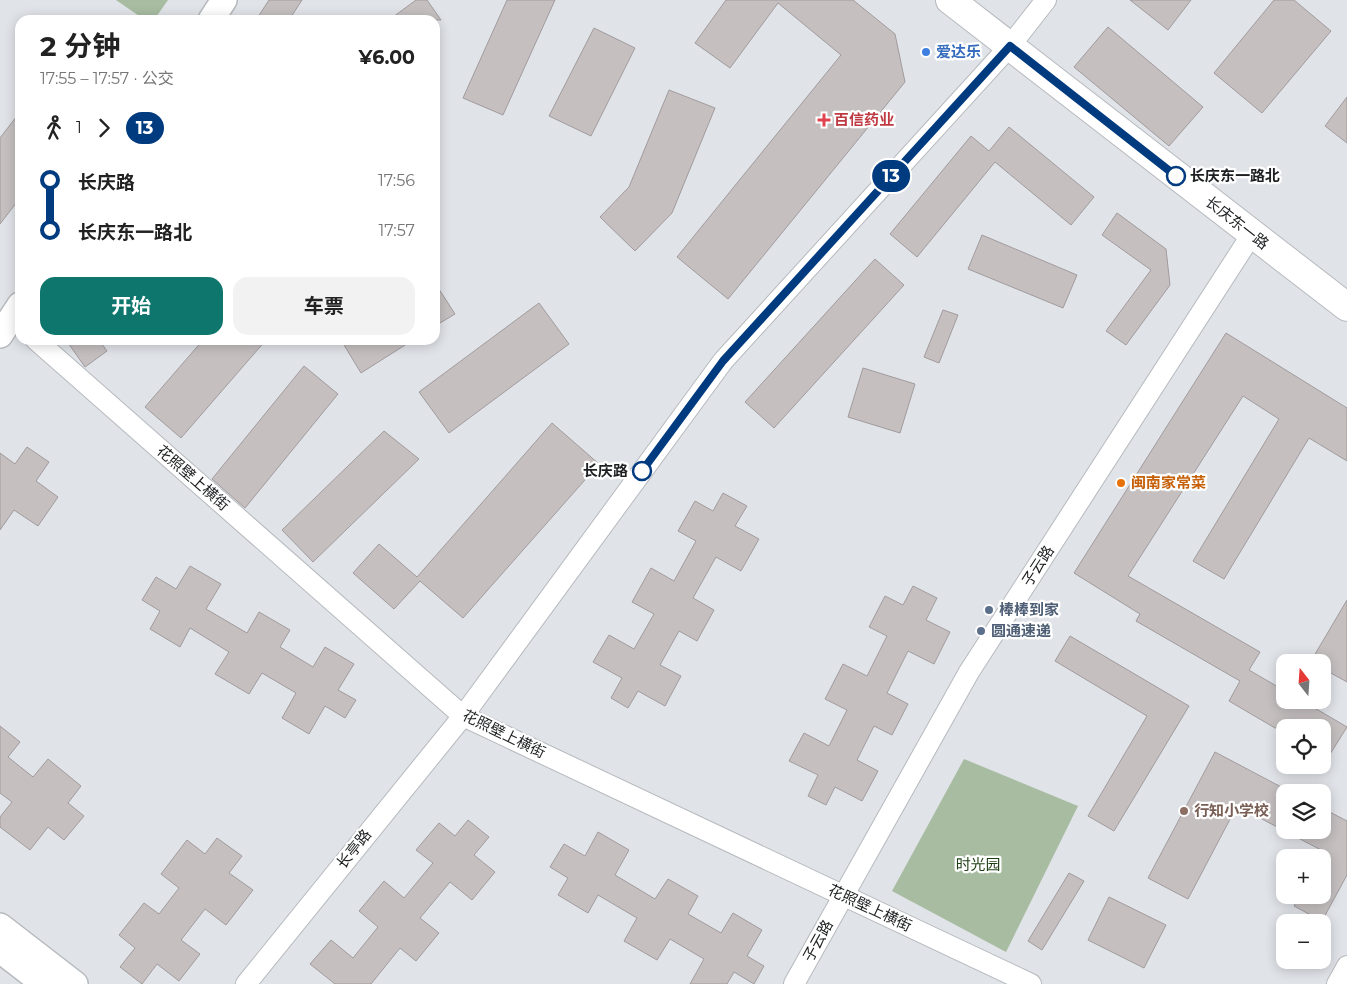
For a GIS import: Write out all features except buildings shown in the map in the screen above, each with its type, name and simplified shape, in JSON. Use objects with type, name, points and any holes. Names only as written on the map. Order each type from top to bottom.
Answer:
[{"type":"main road","name":"长庆东一路","points":[[950,0],[1347,307]]},
{"type":"street","points":[[214,15],[224,0]]},
{"type":"street","points":[[463,716],[723,361],[1010,46],[1046,0]]},
{"type":"street","name":"子云路","points":[[794,984],[969,672],[1252,234]]},
{"type":"street","name":"花照壁上横街","points":[[42,345],[463,716],[1032,984]]},
{"type":"street","name":"长亭路","points":[[246,984],[463,716]]},
{"type":"street","points":[[0,926],[75,984]]},
{"type":"street","points":[[0,950],[44,984]]},
{"type":"street","points":[[1337,984],[1347,966]]},
{"type":"green space","points":[[116,0],[168,0],[158,15],[138,15]]},
{"type":"green space","name":"时光园","points":[[964,759],[1078,806],[1006,952],[892,891]]},
{"type":"bus line","name":"13","points":[[642,471],[723,361],[1010,46],[1176,176]]},
{"type":"place","name":"爱达乐","points":[[926,52]]},
{"type":"place","name":"百信药业","points":[[824,120]]},
{"type":"place","name":"长庆东一路北","points":[[1176,176]]},
{"type":"place","name":"长庆路","points":[[642,471]]},
{"type":"place","name":"闽南家常菜","points":[[1121,483]]},
{"type":"place","name":"棒棒到家","points":[[989,610]]},
{"type":"place","name":"圆通速递","points":[[981,631]]},
{"type":"place","name":"行知小学校","points":[[1184,811]]}]
